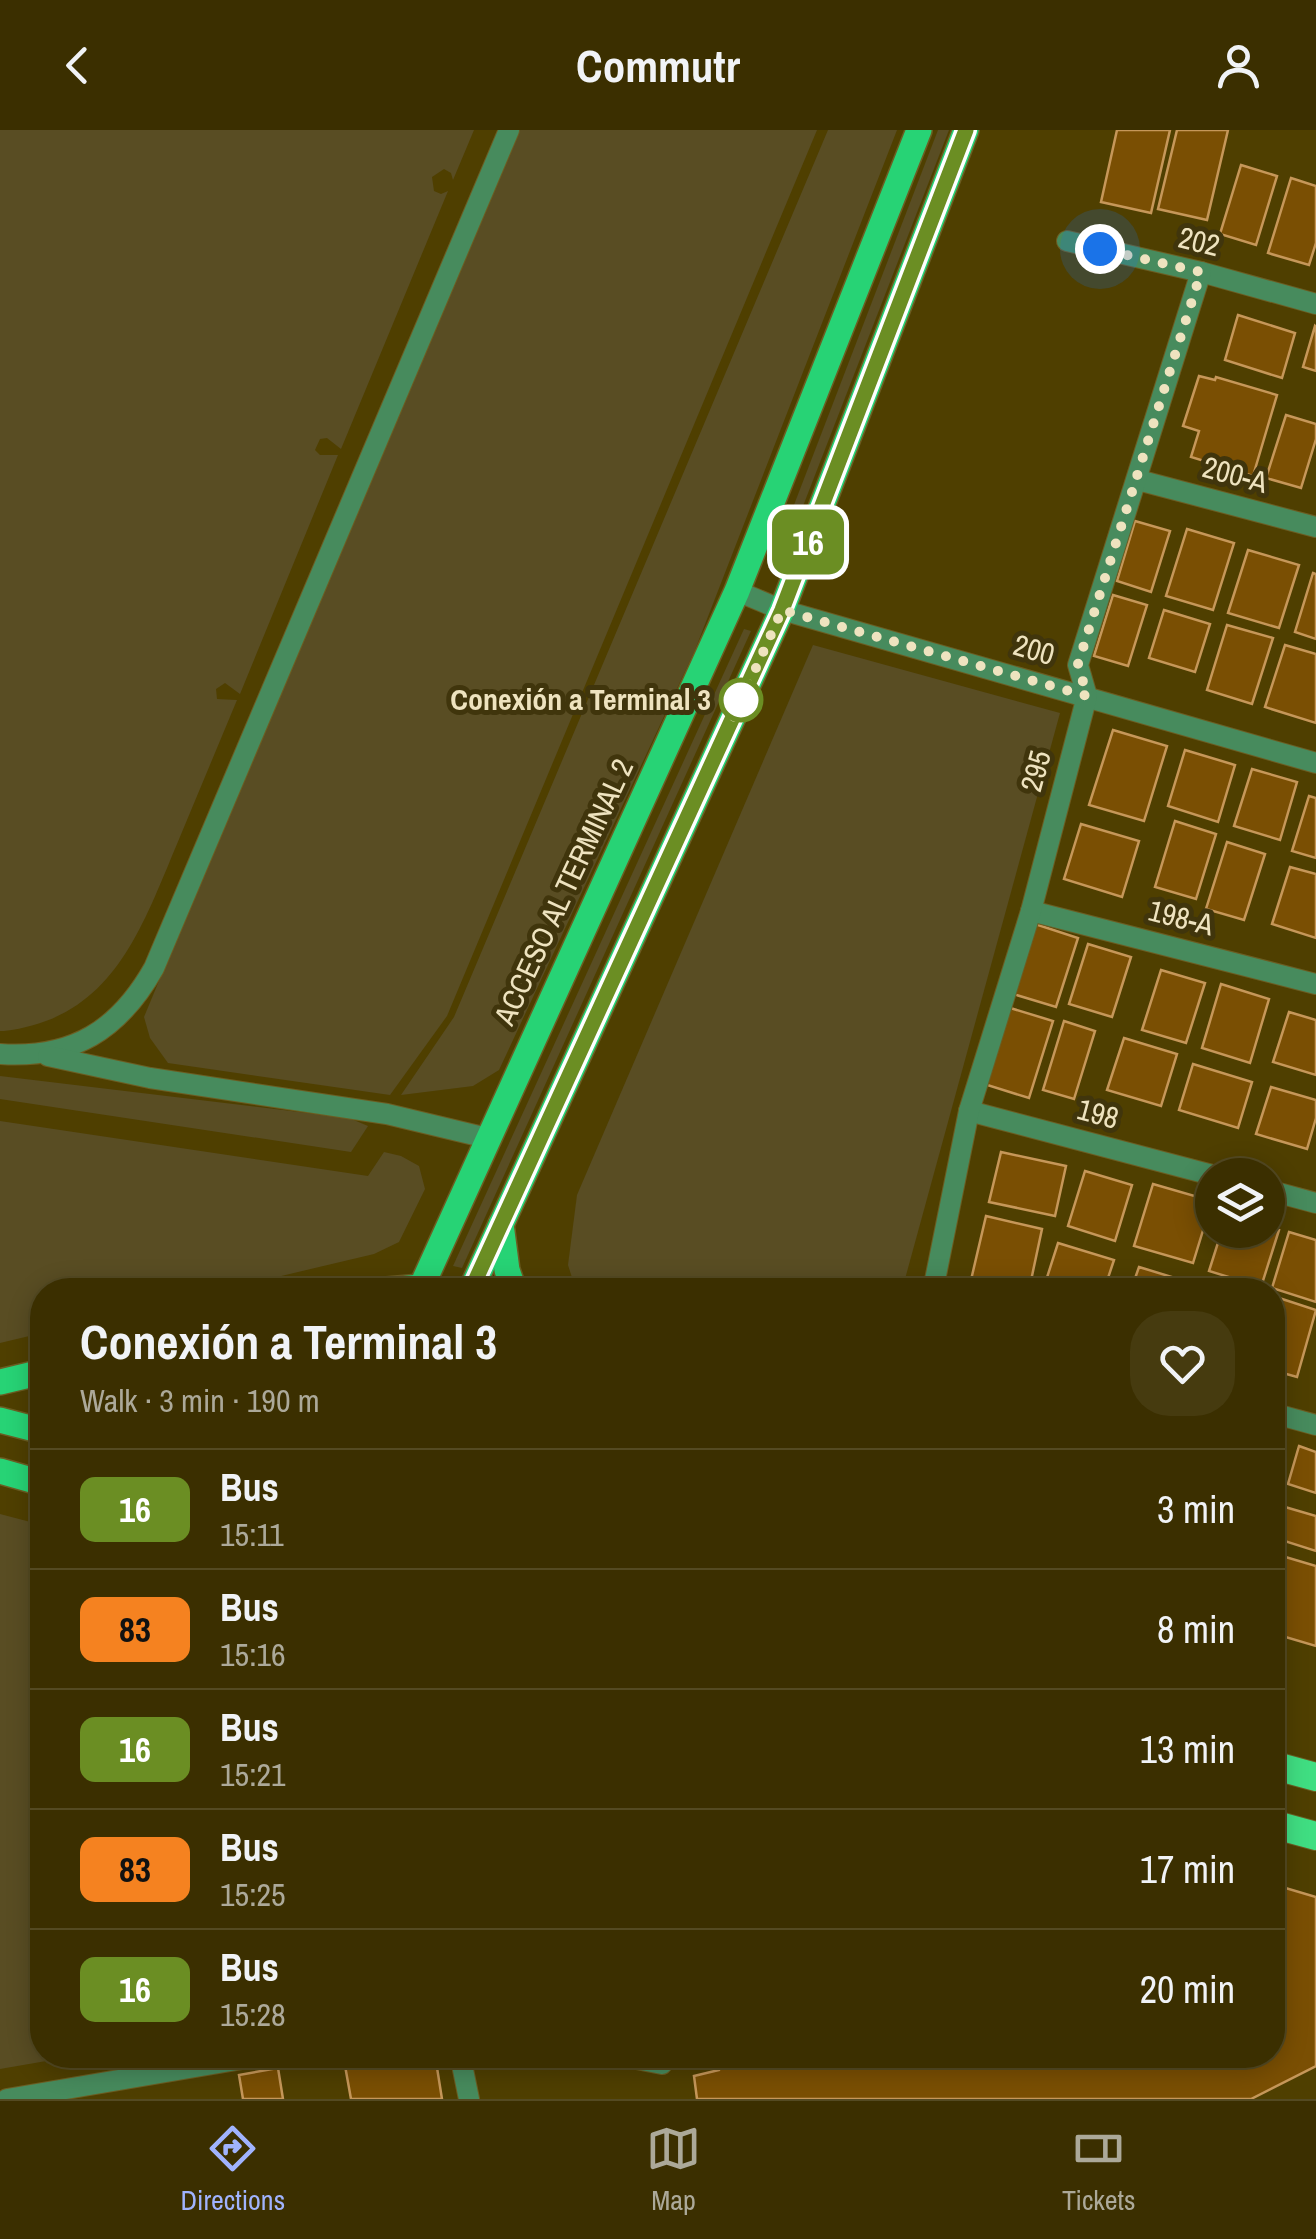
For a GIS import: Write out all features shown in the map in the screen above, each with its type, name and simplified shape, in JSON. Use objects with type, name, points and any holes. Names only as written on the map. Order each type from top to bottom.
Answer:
[{"type":"highway","points":[[1285,1769],[1316,1777]]},
{"type":"highway","points":[[1285,1828],[1316,1836]]},
{"type":"main road","name":"ACCESO AL TERMINAL 2","points":[[428,1278],[487,1138],[737,591],[918,130]]},
{"type":"main road","points":[[477,1278],[782,610],[966,130]]},
{"type":"main road","points":[[502,1224],[510,1278]]},
{"type":"main road","points":[[0,1382],[30,1375]]},
{"type":"main road","points":[[0,1420],[30,1428]]},
{"type":"main road","points":[[0,1471],[30,1479]]},
{"type":"street","points":[[41,1054],[66,1048],[115,1022],[138,996],[154,968],[509,130]]},
{"type":"street","name":"202","points":[[1067,241],[1316,304]]},
{"type":"street","name":"295","points":[[935,1278],[969,1111],[1031,911],[1087,696],[1078,664],[1201,272]]},
{"type":"street","name":"200-A","points":[[1138,480],[1316,528]]},
{"type":"street","name":"200","points":[[737,591],[782,610],[1316,763]]},
{"type":"street","name":"198-A","points":[[1031,911],[1316,984]]},
{"type":"street","points":[[0,1054],[41,1054],[150,1078],[387,1114],[487,1138]]},
{"type":"street","name":"198","points":[[969,1111],[1195,1171]]},
{"type":"street","points":[[1285,1195],[1316,1203]]},
{"type":"street","points":[[1285,1416],[1316,1425]]},
{"type":"street","points":[[6,2099],[188,2068]]},
{"type":"street","points":[[463,2068],[469,2099]]},
{"type":"shaded area","points":[[0,130],[474,130],[453,180],[444,169],[432,177],[434,191],[448,191],[341,449],[327,438],[320,439],[315,450],[320,455],[338,455],[240,694],[225,683],[216,689],[217,699],[237,700],[150,909],[117,966],[96,989],[71,1009],[41,1023],[4,1031],[0,1031]]},
{"type":"shaded area","points":[[512,130],[817,130],[447,1016],[390,1095],[168,1063],[150,1038],[144,1017]]},
{"type":"shaded area","points":[[828,130],[897,130],[695,650],[499,1070],[473,1086],[401,1095],[454,1017]]},
{"type":"shaded area","points":[[938,130],[949,130],[777,573],[769,570]]},
{"type":"shaded area","points":[[744,629],[751,631],[462,1268],[453,1266]]},
{"type":"shaded area","points":[[813,645],[1060,713],[905,1278],[572,1278],[568,1265],[577,1195]]},
{"type":"shaded area","points":[[0,1076],[349,1118],[368,1126],[351,1152],[0,1099]]},
{"type":"shaded area","points":[[0,1121],[368,1176],[384,1152],[419,1166],[425,1189],[399,1242],[374,1254],[273,1278],[30,1278],[30,1336],[0,1343]]},
{"type":"shaded area","points":[[0,1514],[30,1522],[30,2064],[0,2069]]},
{"type":"building","points":[[1117,130],[1170,130],[1151,213],[1101,202]]},
{"type":"building","points":[[1177,130],[1228,130],[1207,220],[1158,209]]},
{"type":"building","points":[[1241,165],[1277,176],[1256,245],[1220,234]]},
{"type":"building","points":[[1291,178],[1316,186],[1316,243],[1309,265],[1268,253]]},
{"type":"building","points":[[1238,315],[1295,333],[1282,378],[1225,360]]},
{"type":"building","points":[[1316,327],[1316,371],[1303,367]]},
{"type":"building","points":[[1199,376],[1215,380],[1216,377],[1277,395],[1253,476],[1191,457],[1199,431],[1183,426]]},
{"type":"building","points":[[1286,415],[1316,424],[1316,439],[1301,488],[1266,478]]},
{"type":"building","points":[[1135,521],[1170,531],[1151,592],[1117,581]]},
{"type":"building","points":[[1187,529],[1234,543],[1213,610],[1166,596]]},
{"type":"building","points":[[1248,550],[1299,565],[1279,628],[1228,613]]},
{"type":"building","points":[[1313,573],[1316,574],[1316,639],[1295,632]]},
{"type":"building","points":[[1113,595],[1147,605],[1128,666],[1094,656]]},
{"type":"building","points":[[1164,610],[1210,624],[1195,672],[1149,658]]},
{"type":"building","points":[[1227,625],[1273,638],[1252,704],[1207,690]]},
{"type":"building","points":[[1285,645],[1316,654],[1316,723],[1265,707]]},
{"type":"building","points":[[1113,730],[1167,746],[1144,821],[1089,805]]},
{"type":"building","points":[[1185,750],[1235,765],[1218,822],[1168,806]]},
{"type":"building","points":[[1252,769],[1297,782],[1280,840],[1234,826]]},
{"type":"building","points":[[1309,796],[1316,798],[1316,858],[1292,851]]},
{"type":"building","points":[[1175,821],[1216,834],[1196,899],[1155,887]]},
{"type":"building","points":[[1081,824],[1139,841],[1122,897],[1064,879]]},
{"type":"building","points":[[1227,842],[1265,854],[1244,920],[1206,909]]},
{"type":"building","points":[[1290,867],[1316,874],[1316,938],[1272,924]]},
{"type":"building","points":[[1032,923],[1078,938],[1056,1007],[1010,993]]},
{"type":"building","points":[[1088,944],[1131,957],[1112,1017],[1069,1004]]},
{"type":"building","points":[[1161,970],[1205,983],[1186,1043],[1142,1030]]},
{"type":"building","points":[[1221,984],[1269,999],[1250,1063],[1202,1048]]},
{"type":"building","points":[[1007,1007],[1053,1021],[1029,1098],[984,1084]]},
{"type":"building","points":[[1289,1012],[1316,1020],[1316,1075],[1273,1062]]},
{"type":"building","points":[[1064,1021],[1095,1031],[1074,1099],[1043,1090]]},
{"type":"building","points":[[1124,1038],[1177,1054],[1161,1106],[1107,1090]]},
{"type":"building","points":[[1193,1064],[1252,1082],[1238,1128],[1179,1110]]},
{"type":"building","points":[[1271,1087],[1316,1100],[1316,1118],[1307,1149],[1256,1134]]},
{"type":"building","points":[[1001,1152],[1066,1166],[1055,1216],[989,1202]]},
{"type":"building","points":[[1085,1171],[1132,1185],[1115,1241],[1068,1226]]},
{"type":"building","points":[[1153,1184],[1195,1196],[1198,1248],[1193,1263],[1134,1246]]},
{"type":"building","points":[[986,1216],[1042,1229],[1032,1278],[971,1278]]},
{"type":"building","points":[[1289,1232],[1316,1240],[1316,1302],[1285,1292],[1285,1278],[1275,1278]]},
{"type":"building","points":[[1058,1243],[1114,1260],[1108,1278],[1047,1278]]},
{"type":"building","points":[[1216,1248],[1273,1248],[1264,1278],[1232,1278],[1209,1271]]},
{"type":"building","points":[[1139,1267],[1175,1278],[1135,1278]]},
{"type":"building","points":[[1285,1300],[1316,1310],[1297,1377],[1285,1374]]},
{"type":"building","points":[[1299,1446],[1316,1452],[1316,1493],[1288,1484]]},
{"type":"building","points":[[1285,1507],[1316,1516],[1316,1551],[1285,1541]]},
{"type":"building","points":[[1285,1557],[1316,1566],[1316,1646],[1285,1637]]},
{"type":"building","points":[[1285,1888],[1316,1897],[1316,2066],[1251,2099],[697,2099],[694,2076],[719,2070],[1285,2068]]},
{"type":"building","points":[[278,2068],[283,2099],[243,2099],[239,2075]]},
{"type":"building","points":[[345,2068],[437,2068],[442,2099],[351,2099]]},
{"type":"bus line","name":"16","points":[[477,1278],[782,610],[966,130]]},
{"type":"place","name":"Conexión a Terminal 3","points":[[741,700]]},
{"type":"route","points":[[741,700],[734,717],[782,610],[1087,696],[1078,664],[1201,272],[1100,249]]}]
